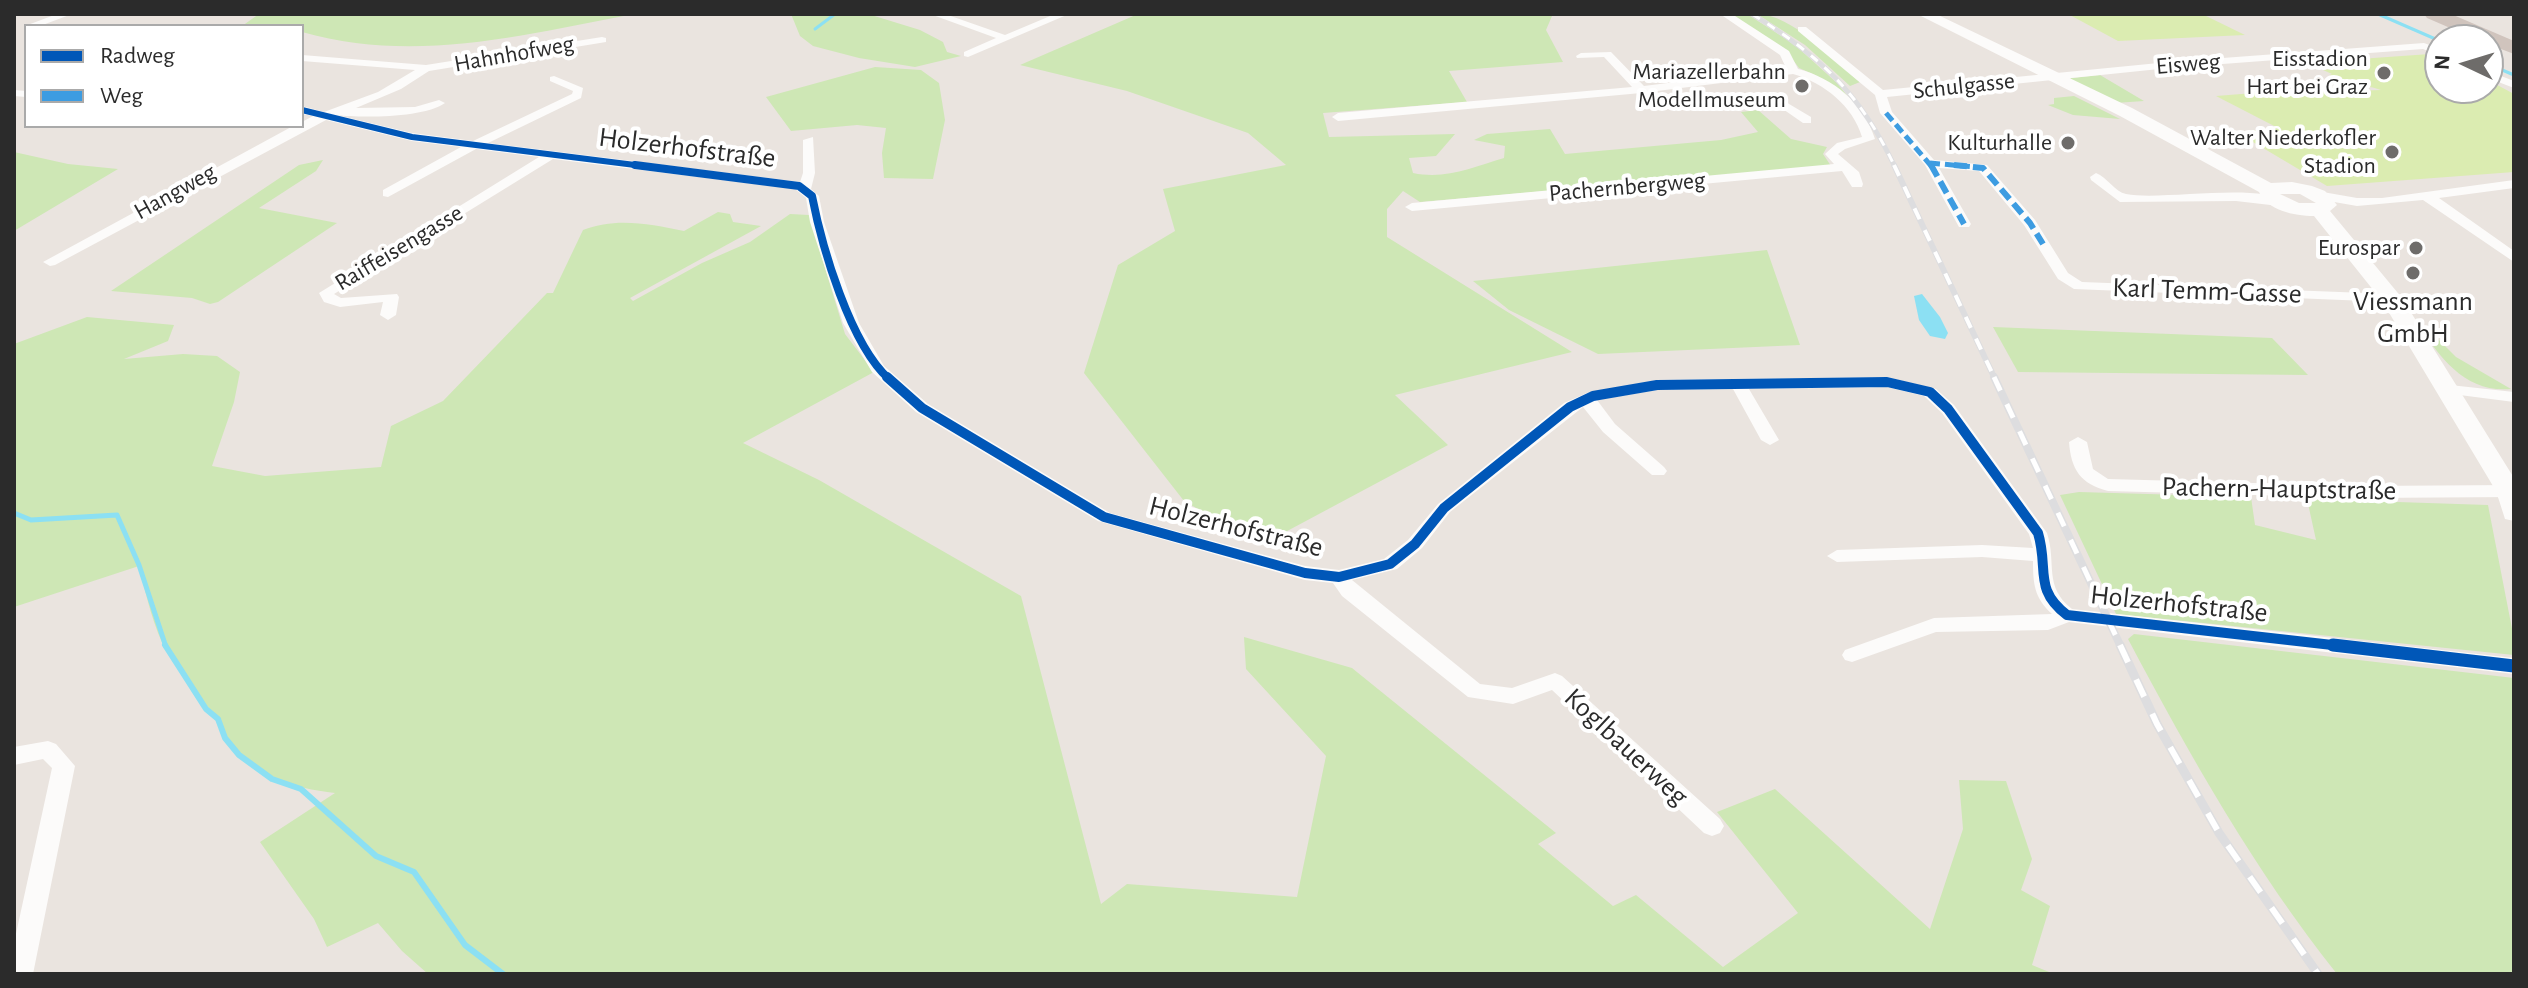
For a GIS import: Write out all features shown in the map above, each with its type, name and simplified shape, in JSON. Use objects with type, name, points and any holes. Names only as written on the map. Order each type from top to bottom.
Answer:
[{"type":"highway","points":[[2434,14],[2514,48]]},
{"type":"highway","points":[[2458,14],[2514,37]]},
{"type":"main road","name":"Pachern-Hauptstraße","points":[[1924,14],[2047,76],[2150,120],[2280,196],[2340,239]]},
{"type":"main road","name":"Pachern-Hauptstraße","points":[[2280,196],[2321,203],[2340,239],[2391,298],[2450,390],[2512,498]]},
{"type":"street","points":[[37,24],[67,14]]},
{"type":"street","points":[[935,14],[1005,38]]},
{"type":"street","points":[[968,54],[1064,14]]},
{"type":"street","points":[[1725,14],[1785,53],[1793,71]]},
{"type":"street","name":"Schulgasse","points":[[1802,29],[1880,94],[1886,113],[1930,163],[1964,224]]},
{"type":"street","name":"Hahnhofweg","points":[[304,58],[426,68],[602,40]]},
{"type":"street","name":"Eisweg","points":[[2047,76],[2424,46]]},
{"type":"street","points":[[1581,56],[1607,54],[1641,90]]},
{"type":"street","name":"Hahnhofweg","points":[[328,115],[402,87],[426,68]]},
{"type":"street","points":[[1338,117],[1641,90],[1793,71],[1817,79],[1843,99],[1865,126],[1869,139],[1841,146],[1831,154],[1854,175],[1857,184]]},
{"type":"street","name":"Schulgasse","points":[[1880,94],[2047,76]]},
{"type":"street","name":"Holzerhofstraße","points":[[388,193],[474,145],[577,96],[579,90],[554,79]]},
{"type":"street","points":[[328,115],[350,112],[406,113],[439,103]]},
{"type":"street","points":[[1784,105],[1807,120]]},
{"type":"street","name":"Holzerhofstraße","points":[[304,110],[369,128],[474,145],[791,184],[804,189],[812,196],[817,222],[851,323],[878,369],[922,408],[1104,517],[1305,573],[1339,577],[1390,564],[1415,544],[1444,508],[1570,407],[1585,399],[1657,385],[1887,382],[1930,392],[1948,409],[2038,533],[2046,598],[2067,615]]},
{"type":"street","name":"Hangweg","points":[[304,125],[328,115]]},
{"type":"street","name":"Hangweg","points":[[50,262],[298,128]]},
{"type":"street","points":[[804,189],[809,173],[809,140]]},
{"type":"street","name":"Raiffeisengasse","points":[[388,315],[392,297],[340,303],[329,299],[326,293],[549,156]]},
{"type":"street","name":"Karl Temm-Gasse","points":[[1930,163],[1983,168],[2030,223],[2063,276],[2079,293],[2391,298]]},
{"type":"street","name":"Pachernbergweg","points":[[1412,207],[1842,167]]},
{"type":"street","name":"Pachern-Hauptstraße","points":[[2096,177],[2120,198],[2280,196]]},
{"type":"street","points":[[2321,203],[2425,196],[2514,184]]},
{"type":"street","points":[[2425,196],[2450,210],[2514,258]]},
{"type":"street","points":[[1738,384],[1770,440]]},
{"type":"street","points":[[2450,390],[2514,397]]},
{"type":"street","points":[[1585,399],[1609,428],[1658,471]]},
{"type":"street","name":"Pachern-Hauptstraße","points":[[2078,442],[2086,476],[2094,483],[2108,485],[2512,498]]},
{"type":"street","points":[[1837,556],[1982,551],[2043,555]]},
{"type":"street","name":"Koglbauerweg","points":[[1339,577],[1349,591],[1475,691],[1513,696],[1555,681],[1712,826]]},
{"type":"street","name":"Holzerhofstraße","points":[[1852,655],[1934,625],[2048,623],[2067,615],[2514,666]]},
{"type":"street","points":[[14,756],[48,750],[64,766],[20,974]]},
{"type":"green space","points":[[259,14],[634,14],[510,37],[427,46],[386,46],[344,41],[304,32],[304,24],[245,24]]},
{"type":"green space","points":[[791,14],[868,14],[920,30],[943,42],[947,52],[961,56],[915,67],[859,58],[813,46],[800,36]]},
{"type":"green space","points":[[1138,14],[1552,16],[1546,30],[1563,62],[1449,71],[1467,102],[1323,113],[1329,137],[1455,134],[1436,156],[1409,158],[1413,173],[1448,174],[1504,158],[1505,146],[1474,140],[1487,134],[1550,129],[1565,154],[1721,140],[1758,132],[1741,112],[1758,110],[1791,139],[1827,147],[1823,154],[1831,166],[1420,202],[1403,191],[1387,209],[1387,237],[1572,352],[1395,395],[1448,445],[1261,545],[1184,501],[1084,373],[1118,265],[1175,231],[1163,189],[1286,165],[1248,133],[1127,91],[1020,65]]},
{"type":"green space","points":[[1728,14],[1747,14],[1794,44],[1837,83],[1865,118],[1815,75],[1799,68],[1777,45]]},
{"type":"green space","points":[[1757,14],[1784,21],[1798,29],[1860,82],[1850,86],[1805,45]]},
{"type":"green space","points":[[2068,14],[2202,14],[2245,35],[2118,41]]},
{"type":"green space","name":"Walter Niederkofler Stadion","points":[[2424,54],[2424,104],[2504,104],[2504,89],[2514,94],[2514,172],[2327,186],[2236,132],[2278,128],[2216,96],[2343,86],[2353,91],[2381,90],[2337,79],[2323,70],[2330,69],[2317,62]]},
{"type":"green space","points":[[875,67],[921,70],[939,83],[945,120],[933,179],[884,178],[882,153],[886,128],[857,125],[791,131],[766,97]]},
{"type":"green space","points":[[2100,75],[2144,101],[2115,103],[2068,82],[2071,78]]},
{"type":"green space","points":[[2074,96],[2120,119],[2073,115],[2048,105],[2054,104],[2054,98]]},
{"type":"green space","points":[[14,152],[68,164],[118,169],[14,231]]},
{"type":"green space","points":[[323,160],[316,171],[259,208],[337,223],[218,302],[210,304],[192,298],[111,291],[299,165]]},
{"type":"green space","points":[[718,212],[730,214],[733,222],[761,226],[630,298],[633,301],[702,263],[750,242],[790,214],[809,215],[845,334],[874,372],[743,443],[819,480],[1021,596],[1101,904],[1127,884],[1297,897],[1326,756],[1246,669],[1244,637],[1352,668],[1556,833],[1538,844],[1613,906],[1636,895],[1723,967],[1798,913],[1717,812],[1775,789],[1930,929],[1963,829],[1959,780],[2006,781],[2032,859],[2021,890],[2050,906],[2032,965],[2054,974],[428,974],[402,951],[378,923],[327,947],[314,919],[260,842],[335,793],[289,784],[261,772],[237,753],[217,718],[168,654],[154,622],[139,566],[14,607],[14,344],[87,317],[174,325],[168,341],[124,359],[183,354],[217,356],[240,372],[234,402],[212,466],[265,476],[381,467],[391,426],[443,401],[547,293],[553,293],[583,230],[620,223],[684,231]]},
{"type":"green space","points":[[1767,250],[1800,345],[1598,354],[1509,310],[1473,281]]},
{"type":"green space","points":[[2419,326],[2425,326],[2456,357],[2511,389],[2495,389],[2468,380],[2436,350]]},
{"type":"green space","points":[[1993,327],[2272,338],[2308,375],[2018,372]]},
{"type":"green space","points":[[2079,492],[2251,497],[2255,525],[2316,540],[2307,499],[2488,505],[2514,639],[2514,655],[2116,614],[2060,495]]},
{"type":"green space","points":[[2134,634],[2514,678],[2514,974],[2337,974],[2278,895],[2225,812],[2128,639]]},
{"type":"water","points":[[1922,294],[1940,317],[1948,333],[1945,339],[1930,336],[1919,320],[1914,296]]},
{"type":"waterway","points":[[815,29],[835,14]]},
{"type":"waterway","points":[[2378,14],[2424,34]]},
{"type":"waterway","points":[[2504,71],[2514,75]]},
{"type":"waterway","points":[[14,513],[31,520],[117,515],[139,565],[166,646]]},
{"type":"waterway","points":[[166,646],[206,709],[218,719],[225,738],[239,755],[272,779],[301,789],[376,856],[414,872],[465,945],[503,974]]},
{"type":"railway","points":[[1752,14],[1799,46],[1853,97],[1894,165]]},
{"type":"railway","points":[[1894,165],[1995,379]]},
{"type":"railway","points":[[1994,377],[2121,647]]},
{"type":"railway","points":[[2120,645],[2157,724],[2219,833],[2318,974]]},
{"type":"marked path","points":[[1886,113],[1930,163],[1964,224]]},
{"type":"marked path","points":[[1930,163],[1983,168],[2030,223],[2043,244]]},
{"type":"cycle path","points":[[304,110],[412,137],[799,186],[812,196],[817,222],[851,323],[878,369],[922,408],[1104,517],[1305,573],[1339,577],[1390,564],[1415,544],[1444,508],[1570,407],[1593,396],[1657,385],[1887,382],[1930,392],[1948,409],[2038,533],[2042,546],[2043,587],[2054,605],[2067,615],[2514,666]]},
{"type":"place","name":"Eisstadion Hart bei Graz","points":[[2384,73]]},
{"type":"place","name":"Mariazellerbahn Modellmuseum","points":[[1802,86]]},
{"type":"place","name":"Kulturhalle","points":[[2068,143]]},
{"type":"place","name":"Walter Niederkofler Stadion","points":[[2392,152]]},
{"type":"place","name":"Eurospar","points":[[2416,248]]},
{"type":"place","name":"Viessmann GmbH","points":[[2413,273]]}]
